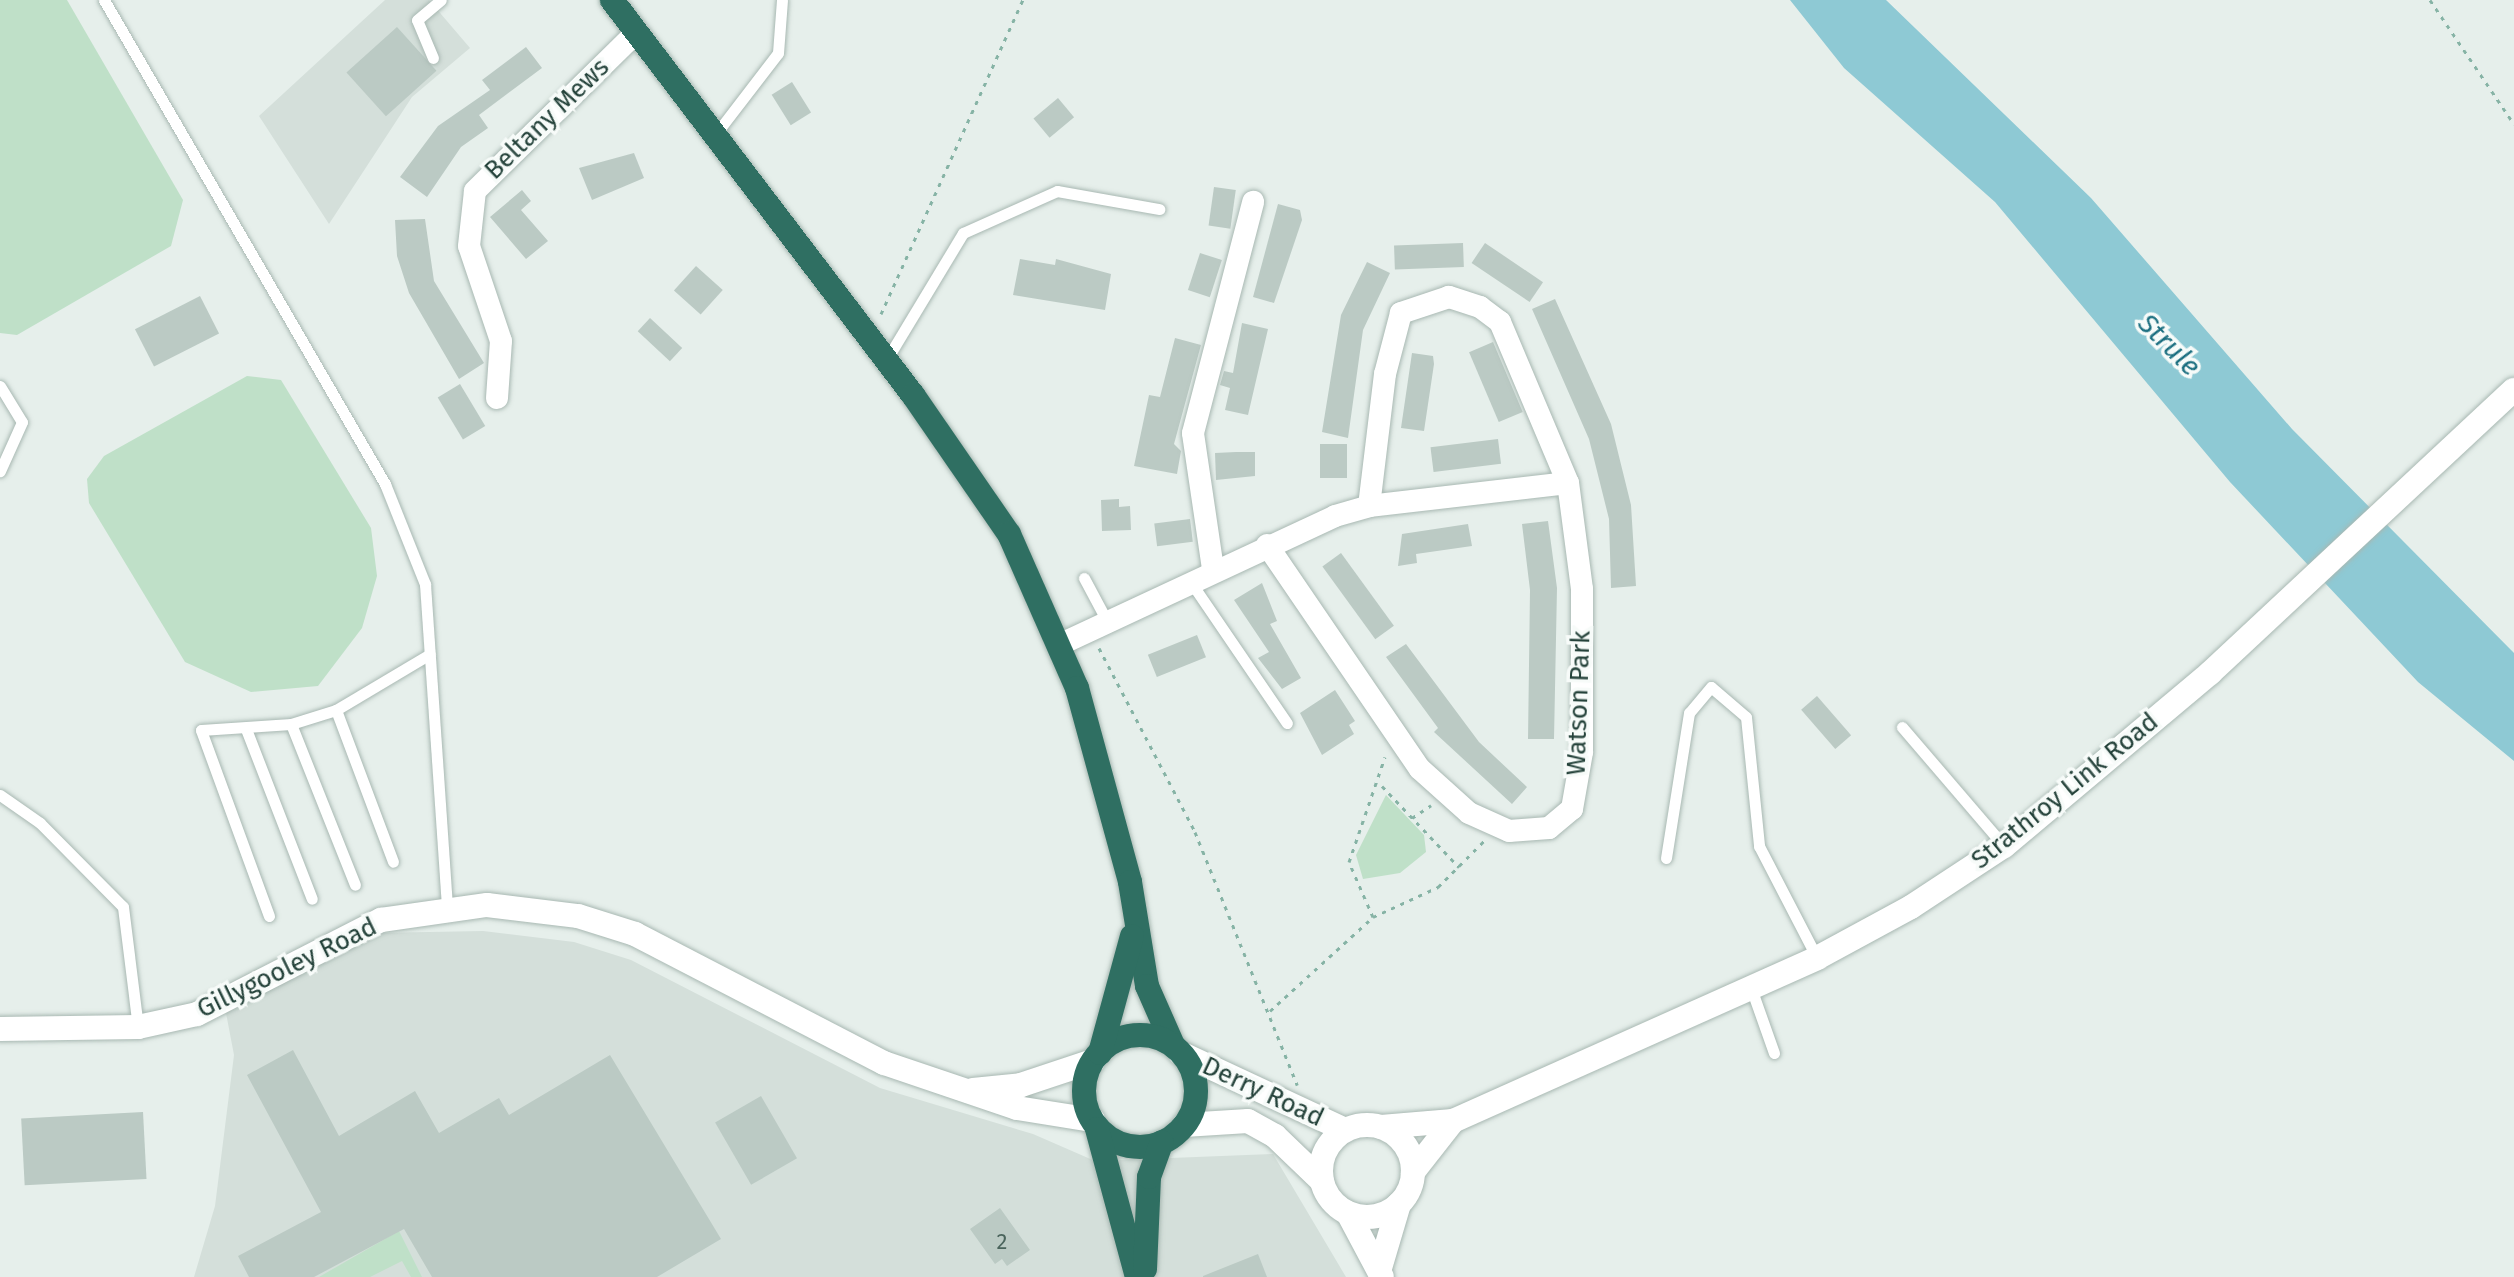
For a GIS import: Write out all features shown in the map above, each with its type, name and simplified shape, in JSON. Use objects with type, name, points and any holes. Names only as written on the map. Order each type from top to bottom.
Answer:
[{"type":"highway","points":[[612,0],[866,333],[1009,534],[1061,644],[1109,795],[1147,986],[1196,1091],[1184,1125],[1162,1142],[1149,1177],[1145,1277]]},
{"type":"highway","points":[[1135,921],[1084,1096],[1137,1277]]},
{"type":"highway","points":[[1096,1057],[1140,1035],[1177,1049]]},
{"type":"highway","points":[[1094,1123],[1121,1144],[1162,1142]]},
{"type":"main road","name":"Strathroy Link Road","points":[[1381,1127],[1453,1121],[1751,988],[1817,958],[2004,846],[2210,673],[2439,466],[2514,390]]},
{"type":"main road","name":"Gillygooley Road","points":[[0,1029],[138,1027],[246,994],[381,920],[447,906],[578,916],[635,934],[884,1063],[967,1090],[1094,1123]]},
{"type":"main road","name":"Derry Road","points":[[1177,1049],[1345,1130]]},
{"type":"main road","name":"Gillygooley Road","points":[[967,1090],[1021,1085],[1096,1057]]},
{"type":"main road","name":"Derry Road","points":[[1184,1125],[1248,1121],[1275,1136],[1322,1181]]},
{"type":"main road","name":"Strathroy Link Road","points":[[1413,1172],[1453,1121]]},
{"type":"main road","points":[[1381,1127],[1403,1143],[1413,1172],[1399,1204],[1381,1272],[1348,1213],[1322,1181],[1324,1154],[1345,1130],[1381,1127]]},
{"type":"main road","points":[[1348,1213],[1374,1217],[1399,1204]]},
{"type":"street","name":"Beltany Mews","points":[[497,398],[501,341],[469,246],[475,191],[637,32]]},
{"type":"street","points":[[1213,569],[1193,433],[1253,202]]},
{"type":"street","name":"Watson Park","points":[[1267,545],[1420,769],[1469,813],[1496,825],[1549,828],[1572,809],[1582,752],[1582,589],[1568,483],[1500,322],[1449,297],[1401,313],[1385,374],[1369,506]]},
{"type":"street","points":[[1061,644],[1213,569],[1369,506],[1568,483]]},
{"type":"lane","points":[[104,0],[385,484],[425,584],[447,906]]},
{"type":"lane","points":[[433,58],[417,20],[441,0]]},
{"type":"lane","points":[[715,135],[778,53],[782,0]]},
{"type":"lane","points":[[886,360],[963,233],[1057,191],[1159,209]]},
{"type":"lane","points":[[0,386],[22,422],[0,471]]},
{"type":"lane","points":[[1084,578],[1098,626]]},
{"type":"lane","points":[[1190,580],[1287,723]]},
{"type":"lane","points":[[269,916],[201,730],[291,724],[336,710],[430,654]]},
{"type":"lane","points":[[1666,858],[1672,781],[1689,713],[1711,687],[1746,717],[1759,846],[1817,958]]},
{"type":"lane","points":[[336,710],[393,862]]},
{"type":"lane","points":[[291,724],[355,885]]},
{"type":"lane","points":[[1902,727],[2004,846]]},
{"type":"lane","points":[[246,729],[312,899]]},
{"type":"lane","points":[[0,795],[40,823],[123,907],[138,1027]]},
{"type":"lane","points":[[1751,988],[1774,1053]]},
{"type":"path","points":[[866,333],[881,314],[1023,0]]},
{"type":"path","points":[[2430,0],[2514,124]]},
{"type":"path","points":[[1098,626],[1195,832],[1298,1088]]},
{"type":"path","points":[[1373,917],[1349,862],[1384,777]]},
{"type":"path","points":[[1380,785],[1459,867]]},
{"type":"path","points":[[1269,1012],[1373,917],[1438,887],[1496,825]]},
{"type":"shaded area","points":[[385,0],[429,0],[470,48],[412,97],[329,224],[259,116]]},
{"type":"shaded area","points":[[483,931],[574,942],[631,960],[880,1088],[1033,1134],[1095,1161],[1273,1154],[1346,1277],[194,1277],[215,1206],[234,1055],[226,1013],[375,933]]},
{"type":"green space","points":[[0,0],[67,0],[183,200],[171,246],[17,335],[0,333]]},
{"type":"green space","points":[[247,376],[281,380],[371,528],[377,576],[362,628],[318,686],[251,692],[185,662],[89,503],[87,479],[104,456]]},
{"type":"green space","points":[[1386,795],[1424,835],[1426,852],[1400,873],[1363,879],[1356,855]]},
{"type":"green space","points":[[399,1231],[422,1277],[411,1277],[402,1261],[370,1277],[319,1277]]},
{"type":"water","name":"Strule","points":[[1790,0],[1886,0],[2091,198],[2292,429],[2514,653],[2514,761],[2418,682],[2230,482],[1995,202],[1844,68]]},
{"type":"building","points":[[397,27],[436,71],[386,116],[346,73]]},
{"type":"building","points":[[526,47],[542,68],[479,115],[488,128],[461,147],[427,197],[400,177],[438,126],[490,90],[482,80]]},
{"type":"building","points":[[792,82],[811,113],[791,125],[772,95]]},
{"type":"building","points":[[1058,98],[1074,117],[1050,138],[1033,119]]},
{"type":"building","points":[[634,153],[644,178],[592,200],[579,168]]},
{"type":"building","points":[[1214,187],[1236,190],[1230,229],[1209,226]]},
{"type":"building","points":[[522,190],[531,201],[521,210],[548,241],[526,259],[490,217]]},
{"type":"building","points":[[1278,204],[1300,210],[1302,220],[1274,303],[1253,297]]},
{"type":"building","points":[[425,219],[434,281],[484,363],[459,379],[409,293],[397,256],[395,220]]},
{"type":"building","points":[[1463,243],[1464,267],[1395,269],[1394,245]]},
{"type":"building","points":[[1485,243],[1543,282],[1530,302],[1472,263]]},
{"type":"building","points":[[1200,253],[1222,260],[1210,297],[1188,290]]},
{"type":"building","points":[[1020,259],[1055,265],[1056,259],[1111,274],[1105,310],[1013,295]]},
{"type":"building","points":[[1367,262],[1390,273],[1363,330],[1348,438],[1322,432],[1341,315]]},
{"type":"building","points":[[696,266],[723,290],[701,315],[674,291]]},
{"type":"building","points":[[200,296],[219,333],[154,367],[135,329]]},
{"type":"building","points":[[1555,299],[1611,424],[1631,505],[1636,586],[1611,588],[1609,519],[1589,439],[1532,309]]},
{"type":"building","points":[[650,318],[682,348],[670,361],[638,331]]},
{"type":"building","points":[[1242,323],[1268,329],[1248,415],[1225,410],[1230,388],[1220,385],[1224,371],[1233,373]]},
{"type":"building","points":[[1175,338],[1201,345],[1174,444],[1181,451],[1177,474],[1134,466],[1149,395],[1160,397]]},
{"type":"building","points":[[1493,342],[1523,412],[1499,422],[1469,352]]},
{"type":"building","points":[[1412,353],[1433,356],[1424,431],[1401,428]]},
{"type":"building","points":[[460,384],[485,426],[463,439],[438,397]]},
{"type":"building","points":[[1498,439],[1501,464],[1434,472],[1431,447]]},
{"type":"building","points":[[1320,444],[1347,444],[1347,478],[1320,478]]},
{"type":"building","points":[[1255,452],[1255,476],[1216,480],[1215,453]]},
{"type":"building","points":[[1119,499],[1119,507],[1130,506],[1131,530],[1102,531],[1101,500]]},
{"type":"building","points":[[1190,519],[1193,542],[1157,546],[1154,523]]},
{"type":"building","points":[[1548,521],[1557,588],[1554,739],[1528,739],[1530,590],[1522,524]]},
{"type":"building","points":[[1468,524],[1472,546],[1416,554],[1417,563],[1398,566],[1402,534]]},
{"type":"building","points":[[1341,553],[1394,626],[1375,639],[1322,567]]},
{"type":"building","points":[[1262,583],[1277,621],[1270,624],[1301,678],[1282,689],[1258,658],[1269,652],[1234,600]]},
{"type":"building","points":[[1197,635],[1206,657],[1157,677],[1148,655]]},
{"type":"building","points":[[1406,644],[1479,742],[1527,787],[1512,804],[1434,732],[1438,728],[1386,657]]},
{"type":"building","points":[[1335,690],[1355,721],[1349,725],[1354,734],[1322,755],[1300,713]]},
{"type":"building","points":[[1817,696],[1851,735],[1835,749],[1801,710]]},
{"type":"building","points":[[293,1050],[339,1136],[415,1091],[439,1133],[499,1098],[509,1115],[610,1055],[721,1239],[657,1277],[432,1277],[404,1229],[314,1277],[249,1277],[238,1256],[321,1212],[247,1075]]},
{"type":"building","points":[[761,1096],[797,1158],[751,1185],[715,1122]]},
{"type":"building","points":[[143,1112],[147,1179],[25,1185],[21,1118]]},
{"type":"building","points":[[1000,1208],[1030,1250],[1007,1266],[1002,1259],[995,1264],[970,1229]]},
{"type":"building","points":[[1258,1254],[1267,1277],[1203,1277],[1203,1276]]}]
